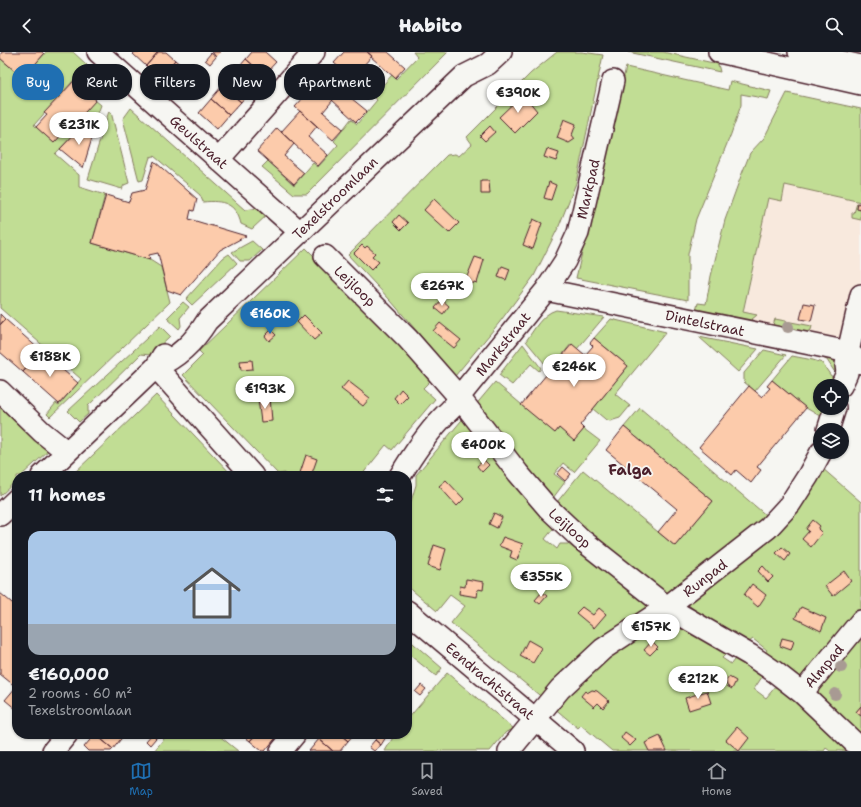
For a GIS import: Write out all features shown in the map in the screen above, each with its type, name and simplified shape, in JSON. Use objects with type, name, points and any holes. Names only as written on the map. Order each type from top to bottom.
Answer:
[{"type":"street","name":"Geulstraat","points":[[98,52],[300,232]]},
{"type":"street","points":[[218,159],[314,52]]},
{"type":"street","name":"Texelstroomlaan","points":[[464,76],[477,52]]},
{"type":"street","name":"Texelstroomlaan","points":[[47,471],[156,368],[164,354],[179,338],[192,328],[207,321],[464,76],[488,64],[501,52]]},
{"type":"street","points":[[719,52],[861,84]]},
{"type":"street","points":[[799,52],[861,66]]},
{"type":"street","name":"Markpad","points":[[546,290],[565,261],[578,233],[613,81]]},
{"type":"street","name":"Leijloop","points":[[325,256],[408,339],[459,397],[518,473],[548,508],[582,540],[668,607],[750,655],[802,693],[861,749]]},
{"type":"street","name":"Dintelstraat","points":[[546,290],[851,360]]},
{"type":"street","name":"Markstraat","points":[[403,471],[411,456],[443,417],[450,412],[459,397],[546,290]]},
{"type":"street","points":[[844,379],[851,360],[861,295]]},
{"type":"street","points":[[156,368],[249,471]]},
{"type":"street","points":[[0,391],[42,432],[67,452]]},
{"type":"street","name":"Runpad","points":[[509,751],[560,689],[603,649],[668,607],[768,528],[790,504],[808,476],[816,459]]},
{"type":"street","points":[[0,515],[12,504]]},
{"type":"street","name":"Eendrachtstraat","points":[[412,615],[573,751]]},
{"type":"street","name":"Almpad","points":[[802,693],[861,621]]},
{"type":"street","points":[[53,751],[63,739]]},
{"type":"street","points":[[281,751],[291,739]]},
{"type":"shaded area","points":[[785,185],[861,202],[861,353],[742,320],[768,198]]},
{"type":"green space","points":[[46,52],[73,52],[86,64],[72,64],[72,82],[64,91],[64,64],[35,64]]},
{"type":"green space","points":[[413,52],[448,52],[307,194],[294,194],[262,167],[268,161],[294,185],[313,163],[318,167],[338,145],[334,141],[351,119],[357,124],[377,100],[385,100],[385,83],[392,75],[396,79],[417,57]]},
{"type":"green space","points":[[557,52],[582,52],[603,55],[576,183],[559,226],[534,276],[499,323],[455,376],[391,301],[348,255],[447,155],[455,154],[459,156],[472,144],[467,137],[531,73]]},
{"type":"green space","points":[[628,52],[663,52],[718,64],[720,72]]},
{"type":"green space","points":[[0,58],[12,68],[12,100],[56,100],[34,125],[54,143],[65,131],[67,133],[95,100],[101,105],[91,132],[83,125],[55,154],[79,175],[79,187],[105,195],[92,243],[150,260],[161,267],[170,302],[50,417],[47,414],[56,403],[59,405],[81,379],[0,308]]},
{"type":"green space","points":[[626,67],[728,90],[730,81],[771,91],[768,99],[741,94],[741,105],[731,134],[696,219],[688,254],[688,300],[576,278]]},
{"type":"green space","points":[[787,93],[861,109],[861,202],[785,185],[782,201],[768,198],[743,312],[757,315],[751,320],[751,323],[724,320],[719,314],[702,311],[695,315],[698,303],[706,304],[711,276],[725,220],[750,153],[764,138]]},
{"type":"green space","points":[[131,108],[245,210],[259,208],[267,215],[252,229],[241,224],[236,211],[232,207],[228,204],[217,202],[203,202],[200,195],[154,156],[150,157],[143,180],[139,181],[123,119]]},
{"type":"green space","points":[[109,111],[111,112],[129,183],[124,185],[122,189],[88,179]]},
{"type":"green space","points":[[857,203],[857,209],[861,210],[861,220],[852,218],[852,213],[854,213]]},
{"type":"green space","points":[[252,241],[262,250],[250,261],[240,261],[232,252]]},
{"type":"green space","points":[[306,248],[434,377],[423,388],[435,399],[392,450],[386,445],[365,471],[275,471],[183,375],[203,355],[199,351]]},
{"type":"green space","points":[[229,254],[237,263],[192,305],[186,299],[223,258]]},
{"type":"green space","points":[[183,302],[189,307],[180,318],[181,326],[179,329],[167,318]]},
{"type":"green space","points":[[556,310],[604,317],[577,349],[571,344],[550,370],[526,341],[542,319]]},
{"type":"green space","points":[[611,319],[666,332],[615,394],[630,406],[620,418],[610,421],[605,419],[593,409],[628,366],[594,338]]},
{"type":"green space","points":[[775,319],[812,326],[811,330],[802,334],[776,329],[773,325]]},
{"type":"green space","points":[[160,326],[170,336],[150,355],[141,354],[88,406],[88,414],[79,422],[68,411]]},
{"type":"green space","points":[[688,328],[815,352],[837,362],[837,372],[834,371],[827,360],[814,354],[688,330]]},
{"type":"green space","points":[[699,337],[758,349],[738,372]]},
{"type":"green space","points":[[523,344],[541,368],[539,371],[531,364],[512,385],[499,375]]},
{"type":"green space","points":[[764,350],[786,355],[755,391],[744,382],[744,373]]},
{"type":"green space","points":[[792,356],[822,363],[831,376],[836,377],[836,379],[813,379],[813,412],[772,380]]},
{"type":"green space","points":[[495,382],[555,433],[559,428],[574,440],[584,429],[600,441],[574,472],[563,463],[554,474],[565,482],[550,502],[474,407]]},
{"type":"green space","points":[[156,395],[228,471],[76,471]]},
{"type":"green space","points":[[0,406],[49,450],[26,471],[12,471],[12,485],[0,496]]},
{"type":"green space","points":[[640,408],[768,517],[664,597],[553,507],[583,470],[675,546],[713,501],[624,427]]},
{"type":"green space","points":[[466,415],[557,524],[545,539],[557,549],[560,544],[568,544],[591,561],[595,555],[649,601],[648,611],[544,699],[451,623],[465,606],[450,595],[437,611],[412,590],[412,498],[416,485],[416,475]]},
{"type":"green space","points":[[818,415],[826,415],[825,419]]},
{"type":"green space","points":[[822,468],[861,502],[861,615],[802,686],[763,656],[767,650],[753,639],[745,645],[713,625],[685,602]]},
{"type":"green space","points":[[665,615],[727,653],[722,658],[731,664],[737,656],[764,674],[754,689],[766,698],[777,685],[857,751],[830,751],[826,748],[824,751],[612,751],[581,725],[578,728],[553,707],[564,694],[569,695],[572,693],[567,690]]},
{"type":"green space","points":[[861,627],[861,706],[856,712],[861,716],[861,746],[808,692]]},
{"type":"green space","points":[[412,642],[442,668],[436,676],[412,657]]},
{"type":"green space","points":[[447,673],[514,729],[506,732],[490,751],[385,751],[392,739],[412,739],[412,714]]},
{"type":"green space","points":[[164,739],[223,739],[238,751],[154,751]]},
{"type":"building","points":[[2,52],[42,52],[44,54],[35,64],[12,64],[12,68],[0,58]]},
{"type":"building","points":[[135,52],[158,52],[148,64],[144,64],[133,54]]},
{"type":"building","points":[[158,52],[166,52],[175,60],[171,64],[148,64]]},
{"type":"building","points":[[212,52],[221,52],[216,57]]},
{"type":"building","points":[[252,52],[265,52],[276,62],[274,64],[252,64],[246,59]]},
{"type":"building","points":[[344,52],[367,52],[372,56],[365,64],[334,63]]},
{"type":"building","points":[[367,52],[388,52],[405,67],[395,78],[385,69],[385,64],[379,64],[371,57],[372,56]]},
{"type":"building","points":[[211,53],[216,57],[210,64],[205,60]]},
{"type":"building","points":[[246,59],[252,64],[242,64]]},
{"type":"building","points":[[175,60],[180,64],[171,64]]},
{"type":"building","points":[[72,83],[72,100],[96,100],[66,133],[65,131],[54,143],[36,127],[47,115],[44,113],[56,100],[64,100],[64,92]]},
{"type":"building","points":[[218,91],[218,100],[239,100],[241,102],[229,115],[211,99]]},
{"type":"building","points":[[523,94],[537,111],[515,133],[499,117]]},
{"type":"building","points":[[211,99],[229,115],[217,129],[199,113]]},
{"type":"building","points":[[301,100],[333,100],[323,112],[343,129],[333,140],[295,107]]},
{"type":"building","points":[[332,100],[353,100],[367,111],[356,122]]},
{"type":"building","points":[[300,111],[317,126],[308,137],[328,155],[318,166],[281,132]]},
{"type":"building","points":[[564,119],[576,124],[572,135],[575,139],[569,143],[557,138]]},
{"type":"building","points":[[83,125],[93,135],[83,168],[60,149]]},
{"type":"building","points":[[490,126],[495,132],[485,141],[480,136]]},
{"type":"building","points":[[277,128],[294,144],[284,156],[304,173],[294,184],[257,151]]},
{"type":"building","points":[[547,149],[559,153],[556,161],[544,157]]},
{"type":"building","points":[[154,161],[197,199],[194,211],[191,210],[189,219],[246,236],[220,250],[181,295],[167,290],[158,253],[149,255],[150,260],[92,243],[106,195],[129,202],[132,193],[145,190]]},
{"type":"building","points":[[481,181],[489,181],[490,194],[481,194]]},
{"type":"building","points":[[549,182],[556,185],[551,200],[544,198]]},
{"type":"building","points":[[434,199],[459,223],[449,233],[424,210]]},
{"type":"building","points":[[858,203],[861,204],[861,210],[857,209]]},
{"type":"building","points":[[399,215],[408,223],[401,230],[393,222]]},
{"type":"building","points":[[533,219],[542,223],[533,249],[523,245]]},
{"type":"building","points":[[362,245],[365,248],[367,246],[375,253],[372,256],[379,262],[371,270],[354,253]]},
{"type":"building","points":[[475,257],[484,260],[477,283],[474,282],[473,284],[469,283],[470,280],[466,279]]},
{"type":"building","points":[[502,266],[510,269],[506,280],[498,277]]},
{"type":"building","points":[[442,300],[449,306],[443,314],[435,308]]},
{"type":"building","points":[[804,303],[815,305],[811,321],[800,319]]},
{"type":"building","points":[[0,314],[5,319],[0,325]]},
{"type":"building","points":[[304,315],[322,333],[314,340],[297,322]]},
{"type":"building","points":[[5,319],[41,351],[23,372],[0,352],[0,325]]},
{"type":"building","points":[[440,323],[461,340],[454,348],[433,331]]},
{"type":"building","points":[[271,330],[276,335],[269,341],[265,336]]},
{"type":"building","points":[[594,338],[628,366],[580,425],[584,429],[574,441],[559,428],[555,433],[521,405],[572,344],[585,355],[593,346],[590,343]]},
{"type":"building","points":[[41,351],[78,383],[59,404],[23,372]]},
{"type":"building","points":[[252,360],[253,369],[241,370],[240,361]]},
{"type":"building","points":[[772,380],[806,408],[757,467],[761,470],[751,483],[736,470],[732,475],[699,447],[749,386],[762,397],[770,388],[767,386]]},
{"type":"building","points":[[348,381],[370,398],[363,406],[341,389]]},
{"type":"building","points":[[401,389],[408,396],[400,404],[394,398]]},
{"type":"building","points":[[270,397],[272,421],[261,422],[258,399]]},
{"type":"building","points":[[624,427],[713,501],[675,546],[658,532],[677,509],[606,450]]},
{"type":"building","points":[[306,455],[317,459],[313,471],[301,471]]},
{"type":"building","points":[[484,460],[489,465],[482,472],[477,466]]},
{"type":"building","points":[[563,467],[571,474],[565,481],[557,474]]},
{"type":"building","points":[[446,480],[464,499],[457,506],[439,486]]},
{"type":"building","points":[[494,513],[502,517],[497,528],[489,524]]},
{"type":"building","points":[[813,520],[820,526],[818,529],[822,533],[811,547],[802,539],[809,531],[806,529]]},
{"type":"building","points":[[503,537],[523,544],[517,560],[510,557],[512,551],[499,546]]},
{"type":"building","points":[[434,545],[446,549],[440,570],[428,566]]},
{"type":"building","points":[[782,547],[790,554],[785,561],[776,553]]},
{"type":"building","points":[[763,566],[773,577],[768,582],[758,571]]},
{"type":"building","points":[[560,571],[567,576],[560,585],[553,580]]},
{"type":"building","points":[[844,571],[851,581],[833,596],[825,586]]},
{"type":"building","points":[[466,579],[484,582],[483,590],[478,589],[477,597],[459,594],[460,586],[465,587]]},
{"type":"building","points":[[752,584],[766,595],[758,607],[744,595]]},
{"type":"building","points":[[542,592],[547,596],[540,604],[535,600]]},
{"type":"building","points":[[0,593],[12,603],[12,684],[0,674]]},
{"type":"building","points":[[582,607],[593,615],[599,608],[606,614],[594,628],[576,613]]},
{"type":"building","points":[[801,607],[826,618],[821,631],[795,618]]},
{"type":"building","points":[[782,638],[794,641],[791,650],[780,646]]},
{"type":"building","points":[[528,640],[542,648],[533,663],[520,656]]},
{"type":"building","points":[[652,641],[658,647],[650,655],[644,650]]},
{"type":"building","points":[[729,677],[736,681],[732,689],[727,686],[726,681]]},
{"type":"building","points":[[421,685],[426,689],[420,696],[415,692]]},
{"type":"building","points":[[592,690],[597,691],[609,701],[603,708],[598,703],[594,707],[581,696],[585,691],[587,693]]},
{"type":"building","points":[[707,691],[711,703],[689,710],[685,698]]},
{"type":"building","points":[[12,692],[12,706],[5,700]]},
{"type":"building","points":[[861,706],[861,716],[856,712]]},
{"type":"building","points":[[737,727],[749,738],[739,751],[726,740]]},
{"type":"building","points":[[625,732],[636,740],[630,746],[621,738]]},
{"type":"building","points":[[660,736],[667,751],[649,751],[645,743]]},
{"type":"building","points":[[91,739],[101,739],[113,749],[111,751],[88,751],[84,747]]},
{"type":"building","points":[[101,739],[121,739],[113,749]]},
{"type":"building","points":[[148,739],[155,739],[150,745],[146,741]]},
{"type":"building","points":[[252,739],[275,739],[265,751],[262,751],[250,741]]},
{"type":"building","points":[[319,739],[346,739],[348,741],[340,751],[333,751]]},
{"type":"building","points":[[319,739],[333,751],[309,751]]},
{"type":"building","points":[[376,739],[385,739],[381,745],[375,740]]},
{"type":"building","points":[[375,740],[381,745],[374,751],[369,747]]},
{"type":"district","name":"Falga","points":[[630,470]]}]
